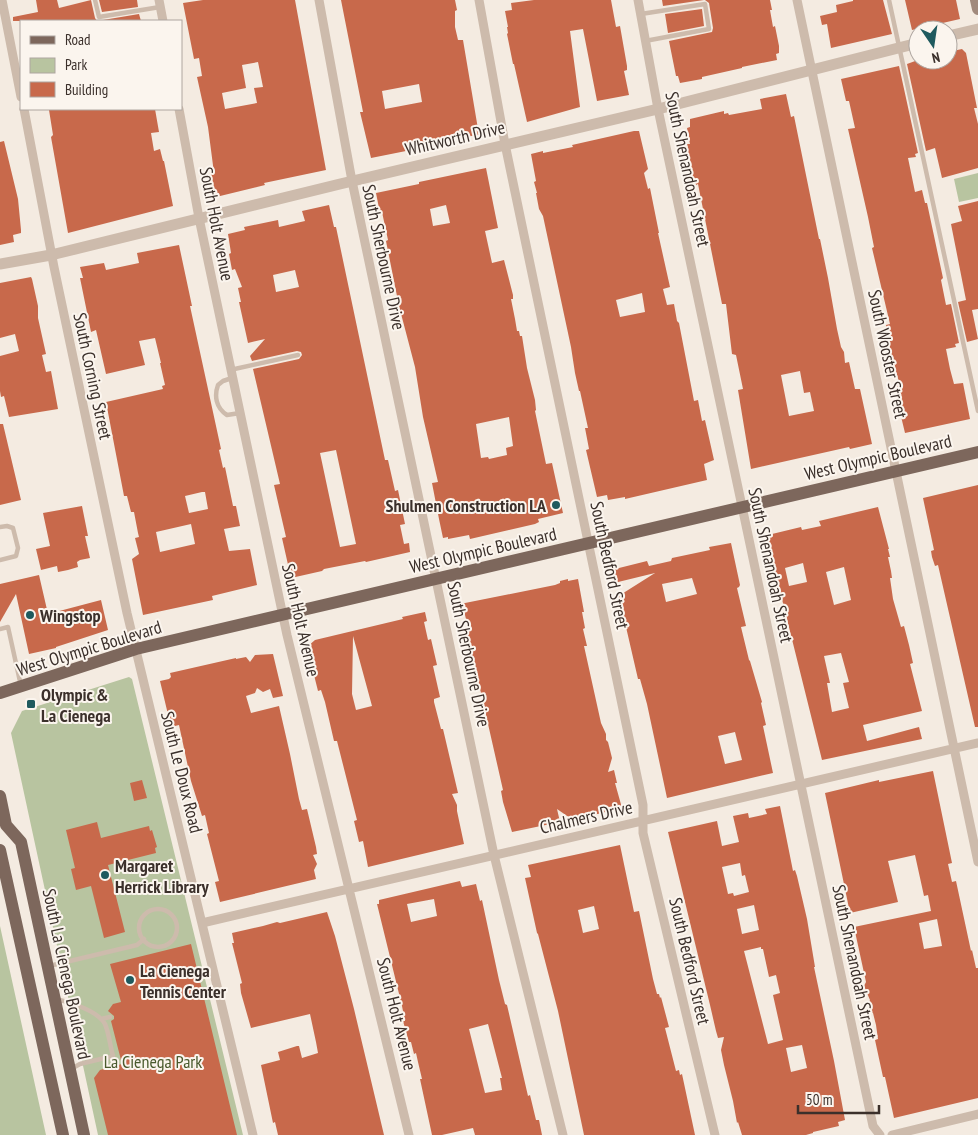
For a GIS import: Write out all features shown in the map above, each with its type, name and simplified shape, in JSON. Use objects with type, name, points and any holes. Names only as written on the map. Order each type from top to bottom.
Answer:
[{"type":"main road","points":[[976,0],[978,10]]},
{"type":"main road","name":"West Olympic Boulevard","points":[[0,693],[136,649],[978,452]]},
{"type":"main road","name":"South La Cienega Boulevard","points":[[0,796],[6,825],[0,845]]},
{"type":"main road","name":"South La Cienega Boulevard","points":[[6,825],[21,842],[84,1135]]},
{"type":"main road","points":[[0,850],[63,1135]]},
{"type":"street","points":[[2,0],[20,92]]},
{"type":"street","name":"South Sherbourne Drive","points":[[319,0],[352,181],[494,855],[563,1135]]},
{"type":"street","name":"South Bedford Street","points":[[479,0],[505,144],[644,805],[643,833],[715,1135]]},
{"type":"street","name":"South Shenandoah Street","points":[[638,0],[658,109],[873,1126],[880,1135]]},
{"type":"street","name":"South Wooster Street","points":[[797,0],[978,862]]},
{"type":"street","points":[[160,3],[163,20]]},
{"type":"street","points":[[958,34],[978,29]]},
{"type":"street","name":"Whitworth Drive","points":[[0,264],[51,255],[505,144],[658,109],[908,46]]},
{"type":"street","name":"South Corning Street","points":[[24,110],[51,255],[136,649]]},
{"type":"street","name":"South Holt Avenue","points":[[179,110],[199,218],[282,615],[409,1135]]},
{"type":"street","name":"South Le Doux Road","points":[[136,649],[253,1135]]},
{"type":"street","name":"Chalmers Drive","points":[[202,923],[978,743]]},
{"type":"street","points":[[892,1135],[978,1114]]},
{"type":"lane","points":[[95,0],[99,17],[160,3]]},
{"type":"lane","points":[[889,0],[978,411]]},
{"type":"lane","points":[[641,14],[704,4],[706,12],[709,29],[646,41]]},
{"type":"lane","points":[[240,413],[227,416],[223,413],[216,398],[218,384],[231,374],[298,355]]},
{"type":"lane","points":[[0,527],[7,526],[13,528],[18,548],[16,556],[0,560]]},
{"type":"lane","points":[[0,629],[8,627],[22,686]]},
{"type":"lane","points":[[158,909],[169,912],[174,916],[177,928],[176,934],[169,943],[157,946],[151,945],[144,939],[140,931],[140,924],[146,914],[158,909]]},
{"type":"lane","points":[[48,967],[137,946],[144,939]]},
{"type":"lane","points":[[55,999],[96,1014],[106,1025],[112,1056]]},
{"type":"lane","points":[[101,1019],[110,1017]]},
{"type":"lane","points":[[70,1069],[80,1064],[119,1054]]},
{"type":"green space","points":[[978,173],[978,198],[959,202],[954,179]]},
{"type":"green space","name":"La Cienega Park","points":[[129,677],[132,679],[243,1135],[98,1135],[11,733],[22,711]]},
{"type":"green space","points":[[0,926],[46,1135],[0,1135]]},
{"type":"building","points":[[36,0],[57,0],[59,8],[91,0],[96,20],[13,21],[13,17],[38,12]]},
{"type":"building","points":[[99,0],[137,0],[138,7],[102,12]]},
{"type":"building","points":[[203,0],[295,0],[326,170],[264,183],[265,185],[216,197],[211,174],[214,173],[208,127],[197,77],[202,76],[199,58],[194,59],[183,3]],"holes":[[[258,62],[263,87],[254,88],[257,103],[225,109],[222,93],[246,88],[242,65]]]},
{"type":"building","points":[[341,0],[455,0],[457,10],[455,11],[455,27],[458,40],[463,40],[479,135],[449,139],[449,141],[436,145],[371,158],[360,112],[363,112]],"holes":[[[419,84],[422,102],[385,109],[382,91]]]},
{"type":"building","points":[[534,0],[611,0],[616,27],[620,26],[627,66],[627,70],[624,71],[629,95],[597,101],[583,29],[570,31],[580,107],[527,122],[507,34],[508,27],[505,11],[512,10],[511,3]]},
{"type":"building","points":[[662,0],[704,0],[663,6]]},
{"type":"building","points":[[705,0],[770,0],[773,27],[775,26],[779,46],[779,53],[776,54],[777,60],[680,83],[678,76],[676,76],[669,41],[712,32],[709,3]]},
{"type":"building","points":[[853,0],[883,0],[892,34],[831,48],[827,24],[822,25],[820,16],[837,12],[836,5]]},
{"type":"building","points":[[905,0],[956,0],[960,19],[910,20]]},
{"type":"building","points":[[702,9],[704,26],[668,33],[665,14]]},
{"type":"building","points":[[139,14],[141,20],[103,20]]},
{"type":"building","points":[[962,49],[966,53],[977,108],[974,108],[978,124],[978,168],[942,178],[935,148],[926,151],[908,70],[958,70],[958,50]]},
{"type":"building","points":[[899,66],[918,153],[915,154],[916,157],[908,158],[915,192],[922,190],[925,203],[927,203],[943,278],[941,280],[946,305],[951,304],[959,343],[955,344],[956,347],[946,349],[950,369],[954,384],[963,383],[970,419],[905,433],[893,383],[899,382],[894,364],[887,365],[885,356],[891,355],[886,325],[890,324],[872,248],[874,247],[868,217],[848,129],[855,128],[849,101],[846,101],[841,79]]},
{"type":"building","points":[[786,94],[791,117],[794,116],[841,347],[844,352],[845,363],[849,362],[855,389],[860,389],[872,444],[850,449],[849,447],[751,469],[738,390],[743,389],[736,355],[732,354],[726,304],[722,304],[698,184],[696,185],[694,182],[686,148],[688,147],[687,144],[690,144],[687,128],[690,127],[690,119],[724,111],[724,114],[728,113],[729,115],[762,109],[760,99]],"holes":[[[800,371],[804,393],[810,392],[814,411],[789,416],[781,375]]]},
{"type":"building","points":[[49,110],[155,110],[159,132],[151,133],[154,151],[160,149],[173,206],[68,233],[51,137],[53,135]]},
{"type":"building","points":[[639,131],[648,169],[644,173],[648,189],[650,188],[670,287],[663,289],[667,305],[674,304],[694,401],[698,400],[702,421],[705,420],[714,460],[704,464],[707,480],[625,499],[625,497],[608,500],[607,495],[597,497],[586,450],[589,449],[585,428],[588,428],[543,216],[539,209],[531,154],[573,147],[572,145]],"holes":[[[642,293],[645,312],[620,317],[616,300]]]},
{"type":"building","points":[[4,141],[18,199],[21,233],[13,235],[14,242],[0,245],[0,142]]},
{"type":"building","points":[[486,168],[498,228],[485,231],[492,263],[504,260],[513,295],[513,299],[511,299],[517,331],[522,336],[546,464],[552,463],[563,513],[538,519],[539,522],[535,524],[470,539],[469,535],[448,539],[448,537],[443,538],[432,483],[438,482],[423,417],[415,367],[399,306],[382,212],[380,213],[376,193],[419,184],[419,182]],"holes":[[[446,205],[450,223],[433,226],[430,209]],[[509,417],[513,446],[506,448],[507,455],[489,459],[488,457],[481,458],[476,424]]]},
{"type":"building","points":[[978,201],[978,309],[972,310],[978,339],[967,342],[958,302],[966,300],[951,224],[962,221],[958,206]]},
{"type":"building","points":[[329,205],[334,227],[336,227],[385,460],[388,460],[395,491],[398,490],[405,524],[400,525],[404,544],[409,543],[410,552],[324,569],[291,578],[282,538],[286,537],[274,485],[280,484],[253,369],[299,359],[302,355],[301,352],[297,351],[252,361],[250,356],[265,339],[248,343],[239,302],[241,302],[238,288],[242,287],[235,269],[232,270],[228,234],[245,230],[244,227],[278,220],[279,227],[305,221],[302,211]],"holes":[[[295,270],[299,287],[276,292],[273,275]],[[336,450],[356,544],[340,547],[320,453]]]},
{"type":"building","points":[[179,245],[192,306],[190,306],[221,449],[219,450],[240,526],[224,529],[229,551],[250,549],[257,585],[212,596],[213,600],[143,615],[132,559],[139,554],[135,538],[139,537],[134,512],[131,512],[127,496],[124,496],[106,402],[163,389],[162,386],[165,385],[161,363],[155,338],[139,341],[145,365],[106,374],[96,330],[91,332],[80,278],[83,278],[80,267],[104,263],[106,270],[139,263],[137,253]],"holes":[[[205,492],[208,509],[189,513],[185,496]],[[191,524],[195,544],[160,552],[156,532]]]},
{"type":"building","points":[[31,277],[46,354],[42,355],[46,372],[51,371],[58,409],[9,417],[4,396],[1,397],[0,391],[0,356],[19,351],[15,334],[0,338],[0,283]]},
{"type":"building","points":[[0,424],[3,424],[21,500],[0,505]]},
{"type":"building","points":[[978,485],[978,727],[975,727],[938,565],[935,566],[932,557],[931,551],[934,550],[923,498]]},
{"type":"building","points":[[82,506],[88,536],[85,536],[90,558],[80,560],[77,562],[78,567],[68,570],[58,572],[57,566],[41,570],[36,549],[50,546],[43,513]]},
{"type":"building","points":[[878,507],[889,549],[890,557],[888,557],[893,599],[901,627],[904,626],[909,645],[913,663],[910,664],[922,711],[863,725],[867,741],[919,727],[922,739],[822,760],[773,563],[771,563],[765,543],[768,542],[767,538],[772,534],[801,527],[802,530],[821,526],[819,521]],"holes":[[[803,563],[807,582],[789,586],[785,568]],[[844,567],[851,600],[834,605],[826,572]],[[841,653],[849,682],[843,683],[849,708],[832,712],[827,683],[830,683],[824,656]]]},
{"type":"building","points":[[731,543],[740,585],[737,588],[746,626],[741,627],[762,702],[766,725],[763,726],[773,773],[667,798],[647,704],[640,679],[638,679],[623,614],[621,614],[617,597],[655,573],[614,583],[611,570],[647,561],[649,566],[671,561],[672,558],[710,550],[709,547]],"holes":[[[692,578],[697,594],[666,602],[662,584]],[[735,732],[742,760],[725,764],[718,736]]]},
{"type":"building","points":[[39,575],[48,614],[101,600],[108,630],[56,648],[29,654],[16,594],[0,622],[0,584]]},
{"type":"building","points":[[568,579],[568,581],[578,579],[584,612],[582,612],[585,628],[583,629],[587,646],[584,646],[601,723],[612,758],[608,772],[614,770],[617,783],[615,783],[622,808],[573,820],[557,809],[560,822],[512,832],[503,802],[501,791],[503,790],[476,671],[472,657],[467,658],[461,633],[469,631],[465,615],[459,616],[455,605],[555,585],[560,583],[560,581]]},
{"type":"building","points":[[425,612],[427,621],[424,622],[428,640],[431,639],[437,665],[433,666],[440,697],[434,699],[434,702],[441,729],[443,729],[458,793],[452,794],[457,805],[464,844],[368,867],[363,841],[359,842],[354,821],[357,820],[337,741],[334,741],[321,690],[318,691],[307,647],[315,640],[403,619],[402,617]],"holes":[[[353,636],[372,706],[356,710],[352,694]]]},
{"type":"building","points":[[273,654],[283,696],[273,698],[270,689],[263,692],[257,688],[255,693],[246,696],[251,713],[279,706],[299,799],[302,810],[307,809],[316,847],[317,854],[313,855],[317,864],[314,870],[316,879],[220,902],[215,882],[219,881],[207,834],[209,833],[205,815],[202,816],[191,781],[179,725],[171,727],[160,681],[169,679],[171,677],[170,673],[236,658],[246,657],[250,662],[255,655]]},
{"type":"building","points":[[933,771],[952,863],[948,864],[952,882],[956,881],[971,951],[976,968],[978,968],[978,1098],[894,1118],[875,1040],[878,1039],[876,1025],[873,1013],[868,1005],[870,1000],[864,986],[866,982],[854,927],[931,911],[928,895],[924,896],[915,855],[888,861],[898,902],[850,913],[825,793],[879,780],[879,782]],"holes":[[[937,919],[942,946],[924,949],[919,923]]]},
{"type":"building","points":[[142,780],[147,798],[134,801],[130,783]]},
{"type":"building","points":[[780,806],[793,871],[795,870],[797,876],[807,919],[814,967],[845,1120],[838,1122],[839,1126],[806,1135],[742,1135],[737,1123],[721,1050],[724,1037],[718,1038],[716,1031],[668,832],[717,821],[722,846],[739,842],[733,816],[748,813],[749,818],[767,814],[765,809]],"holes":[[[740,863],[742,876],[745,875],[749,892],[734,896],[733,893],[728,894],[722,867]],[[754,905],[759,930],[742,934],[737,909]],[[761,947],[769,977],[776,975],[780,993],[773,995],[783,1040],[768,1044],[744,951]],[[802,1045],[807,1068],[791,1072],[786,1048]]]},
{"type":"building","points":[[97,822],[101,838],[149,826],[157,847],[155,848],[156,853],[108,865],[125,932],[104,938],[91,886],[76,890],[71,869],[75,868],[66,830]]},
{"type":"building","points":[[620,845],[634,912],[639,911],[653,979],[657,994],[661,997],[669,1027],[665,1028],[676,1071],[679,1070],[680,1075],[682,1074],[695,1135],[584,1135],[558,1011],[537,933],[525,878],[531,877],[528,865]],"holes":[[[594,906],[599,929],[583,933],[578,910]]]},
{"type":"building","points":[[460,881],[462,887],[476,884],[480,901],[482,900],[499,980],[505,1004],[507,1005],[528,1096],[530,1095],[536,1120],[539,1120],[542,1135],[475,1135],[473,1128],[442,1135],[432,1135],[416,1053],[414,1054],[411,1042],[409,1042],[403,1021],[405,1021],[402,1006],[377,904],[379,904],[379,900]],"holes":[[[434,899],[437,916],[411,922],[407,904]],[[488,1024],[502,1078],[500,1078],[502,1090],[485,1093],[469,1029]]]},
{"type":"building","points":[[327,912],[354,1009],[384,1135],[278,1135],[275,1122],[273,1123],[261,1065],[280,1060],[278,1052],[297,1046],[299,1046],[302,1058],[318,1053],[310,1014],[251,1028],[241,993],[240,984],[242,983],[232,943],[234,943],[232,933]]},
{"type":"building","points":[[191,944],[237,1135],[108,1135],[94,1078],[100,1070],[122,1064],[111,1021],[114,1019],[114,1016],[108,1011],[113,1004],[121,1002],[110,964]]},
{"type":"place","name":"Shulmen Construction LA","points":[[556,505]]},
{"type":"place","name":"Wingstop","points":[[30,615]]},
{"type":"place","name":"Olympic & La Cienega","points":[[31,704]]},
{"type":"place","name":"Margaret Herrick Library","points":[[105,875]]},
{"type":"place","name":"La Cienega Tennis Center","points":[[130,980]]}]
